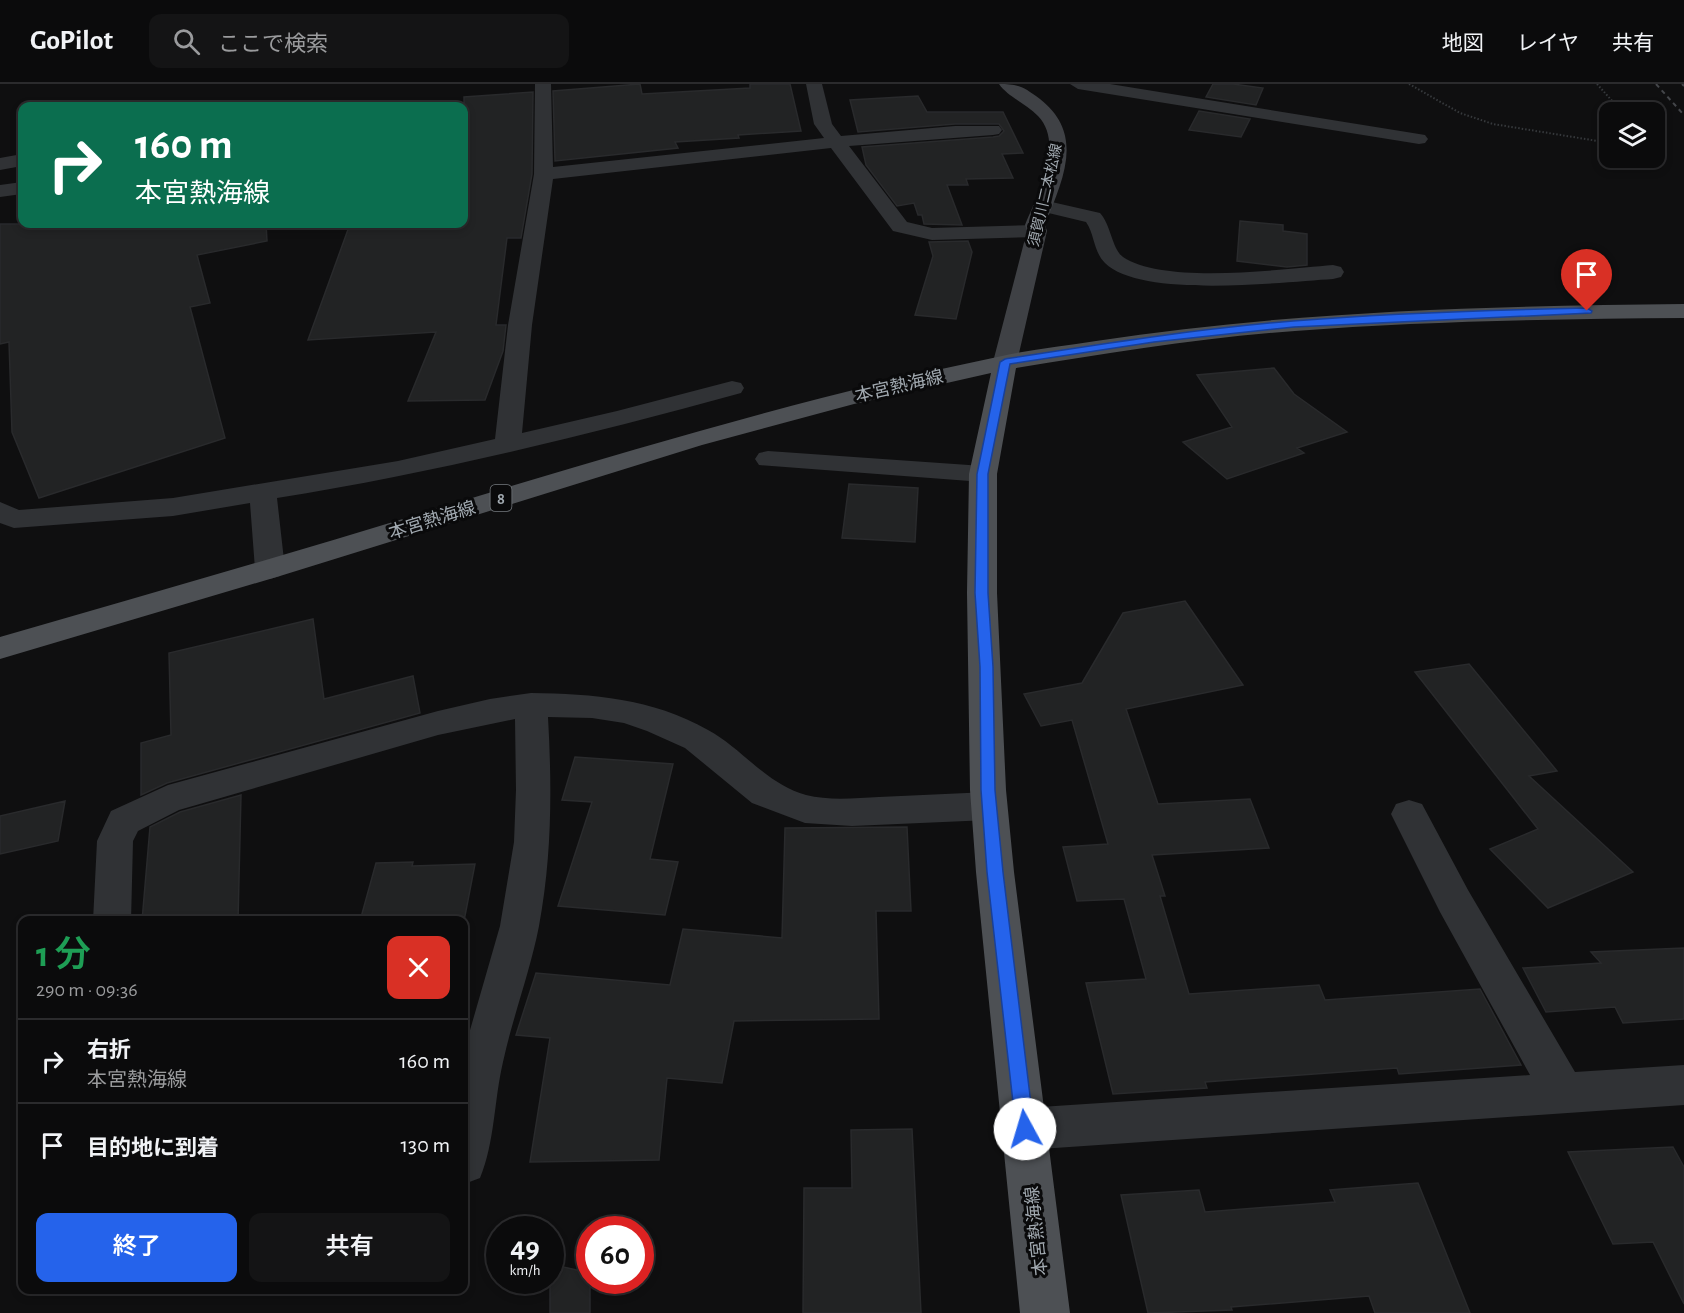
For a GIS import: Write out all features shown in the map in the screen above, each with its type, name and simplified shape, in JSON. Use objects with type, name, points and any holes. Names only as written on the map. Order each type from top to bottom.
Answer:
[{"type":"main road","name":"須賀川二本松線","points":[[1005,362],[1037,231],[1035,225],[1051,184],[1059,136],[1046,114],[1007,84]]},
{"type":"main road","name":"本宮熱海線","points":[[0,648],[270,569],[693,440],[850,398],[1005,362],[1154,339],[1294,324],[1494,313],[1684,310]]},
{"type":"main road","name":"本宮熱海線","points":[[1005,362],[983,474],[982,593],[989,806],[1045,1313]]},
{"type":"street","points":[[508,442],[520,325],[544,174],[543,84]]},
{"type":"street","points":[[814,84],[823,124],[900,226],[932,234],[1037,231]]},
{"type":"street","points":[[1078,84],[1419,139]]},
{"type":"street","points":[[544,174],[689,159],[833,140],[941,131],[993,130]]},
{"type":"street","points":[[0,164],[18,161]]},
{"type":"street","points":[[0,191],[18,189]]},
{"type":"street","points":[[1042,206],[1093,217],[1097,221],[1103,246],[1112,259],[1121,266],[1141,272],[1212,278],[1333,272]]},
{"type":"street","points":[[0,511],[14,519],[51,517],[173,507],[263,492],[398,469],[621,418],[732,388]]},
{"type":"street","points":[[768,459],[983,474]]},
{"type":"street","points":[[263,492],[270,569]]},
{"type":"street","points":[[112,916],[115,842],[124,821],[159,803],[215,785],[438,723],[490,711],[531,705],[592,706],[626,711],[659,722],[697,739],[765,793],[805,808],[852,812],[989,806]]},
{"type":"street","points":[[468,1139],[481,1064],[519,926],[532,842],[534,790],[531,705]]},
{"type":"street","points":[[1409,814],[1454,900],[1563,1092]]},
{"type":"street","points":[[1025,1129],[1684,1085]]},
{"type":"path","points":[[1409,84],[1460,113],[1493,124],[1599,141]]},
{"type":"path","points":[[1597,84],[1613,102]]},
{"type":"building","points":[[640,84],[642,94],[750,88],[750,84],[790,84],[801,131],[675,142],[678,148],[555,161],[553,91]]},
{"type":"building","points":[[1213,84],[1263,88],[1256,105],[1206,97]]},
{"type":"building","points":[[533,92],[532,174],[521,238],[507,238],[496,325],[506,325],[503,351],[485,400],[408,401],[436,332],[308,340],[349,228],[468,228],[468,102],[464,102],[464,97]]},
{"type":"building","points":[[918,96],[927,112],[1003,112],[1023,153],[1002,154],[1013,178],[966,179],[968,185],[947,185],[962,225],[924,224],[922,215],[918,215],[914,203],[897,206],[866,165],[862,147],[993,137],[999,136],[1004,131],[999,124],[955,124],[858,132],[850,100]]},
{"type":"building","points":[[1199,111],[1250,119],[1241,137],[1189,130]]},
{"type":"building","points":[[1240,221],[1283,225],[1283,231],[1307,234],[1307,265],[1287,267],[1237,261]]},
{"type":"building","points":[[0,224],[18,224],[18,228],[266,228],[267,241],[197,255],[210,303],[190,307],[225,438],[39,498],[12,432],[9,342],[0,344]]},
{"type":"building","points":[[968,241],[972,252],[956,319],[915,315],[933,256],[929,242]]},
{"type":"building","points":[[1274,368],[1294,394],[1347,432],[1297,448],[1304,453],[1227,479],[1183,442],[1232,427],[1197,375]]},
{"type":"building","points":[[849,484],[918,488],[915,542],[842,538]]},
{"type":"building","points":[[1185,601],[1243,685],[1126,709],[1158,804],[1250,799],[1269,848],[1152,855],[1165,896],[1160,896],[1189,994],[1319,985],[1325,1000],[1480,989],[1521,1065],[1399,1074],[1397,1068],[1205,1082],[1207,1088],[1113,1094],[1086,983],[1146,979],[1124,899],[1077,901],[1063,847],[1108,844],[1072,720],[1041,726],[1024,694],[1082,683],[1123,613]]},
{"type":"building","points":[[313,619],[324,699],[413,676],[420,713],[167,783],[141,795],[141,743],[171,735],[169,653]]},
{"type":"building","points":[[1469,664],[1557,771],[1529,776],[1633,872],[1548,908],[1490,849],[1538,829],[1415,672]]},
{"type":"building","points":[[575,757],[673,764],[650,859],[678,862],[665,915],[558,906],[592,802],[562,800]]},
{"type":"building","points":[[241,795],[238,916],[142,916],[150,827],[180,812]]},
{"type":"building","points":[[65,801],[58,841],[0,854],[0,816]]},
{"type":"building","points":[[907,827],[911,911],[876,911],[879,1019],[734,1021],[722,1083],[667,1078],[659,1160],[530,1162],[550,1038],[516,1035],[536,973],[670,985],[683,929],[782,938],[785,828]]},
{"type":"building","points":[[413,862],[412,866],[475,864],[465,916],[361,916],[376,863]]},
{"type":"building","points":[[1684,948],[1684,1019],[1623,1023],[1615,1007],[1546,1012],[1523,968],[1601,963],[1591,952]]},
{"type":"building","points":[[912,1129],[921,1313],[803,1313],[804,1188],[852,1188],[851,1130]]},
{"type":"building","points":[[1673,1147],[1684,1167],[1684,1304],[1653,1242],[1613,1244],[1568,1152]]},
{"type":"building","points":[[1418,1183],[1470,1313],[1375,1313],[1369,1296],[1231,1307],[1232,1310],[1148,1313],[1121,1195],[1199,1190],[1205,1212],[1335,1202],[1330,1190]]},
{"type":"building","points":[[564,1267],[576,1270],[576,1294],[590,1294],[590,1313],[550,1313],[550,1294],[564,1294]]},
{"type":"railway","points":[[1656,84],[1684,115]]},
{"type":"route","points":[[1025,1129],[995,872],[988,790],[982,593],[983,474],[1005,362],[1154,339],[1294,324],[1494,313],[1587,311]]}]
